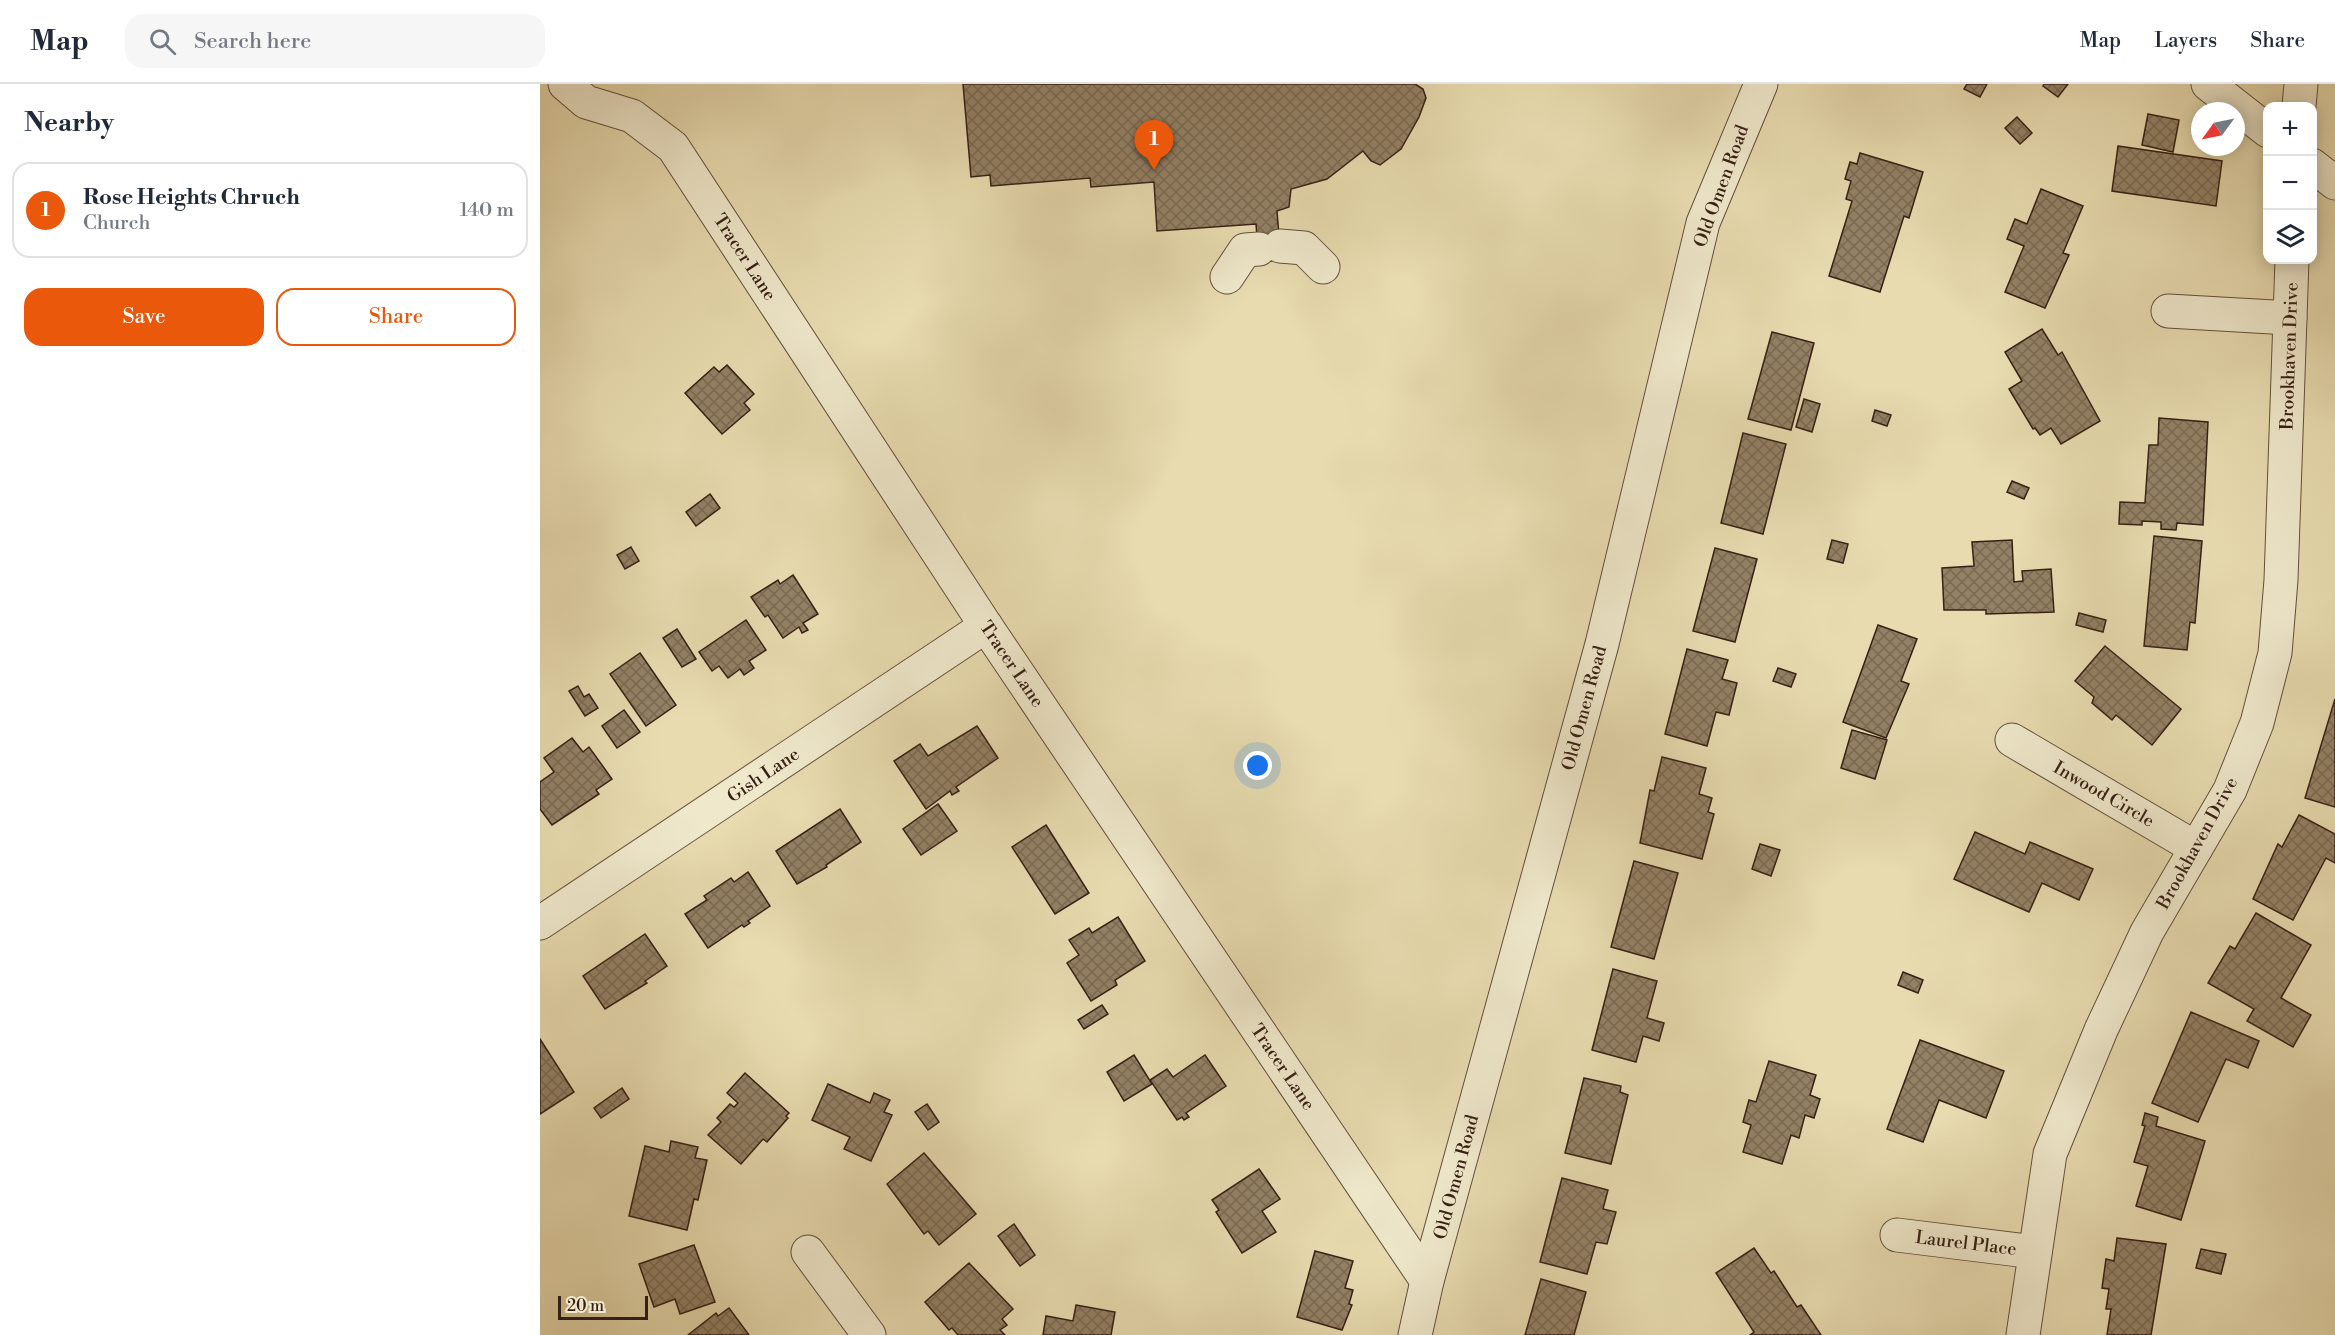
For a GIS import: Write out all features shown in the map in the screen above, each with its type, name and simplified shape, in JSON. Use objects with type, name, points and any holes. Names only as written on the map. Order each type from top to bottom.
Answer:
[{"type":"street","name":"Tracer Lane","points":[[565,84],[586,102],[632,116],[673,147],[987,627],[1427,1281]]},
{"type":"street","name":"Old Omen Road","points":[[1415,1335],[1427,1281],[1602,644],[1703,223],[1761,84]]},
{"type":"street","points":[[2208,84],[2263,126]]},
{"type":"street","points":[[2299,102],[2301,84]]},
{"type":"street","points":[[2317,168],[2335,183]]},
{"type":"street","points":[[1227,278],[1245,250],[1304,248],[1323,267]]},
{"type":"street","name":"Brookhaven Drive","points":[[2023,1335],[2050,1154],[2101,1030],[2147,932],[2230,790],[2257,723],[2275,653],[2281,580],[2292,264]]},
{"type":"street","points":[[2169,311],[2290,318]]},
{"type":"street","name":"Gish Lane","points":[[540,923],[987,627]]},
{"type":"street","name":"Inwood Circle","points":[[2012,740],[2196,848]]},
{"type":"street","name":"Laurel Place","points":[[1897,1235],[2035,1252]]},
{"type":"street","points":[[808,1252],[869,1335]]},
{"type":"building","points":[[963,84],[1415,84],[1423,89],[1426,98],[1419,117],[1401,149],[1380,165],[1371,161],[1363,151],[1327,179],[1291,189],[1289,207],[1277,211],[1281,260],[1259,262],[1256,224],[1157,231],[1154,182],[1091,187],[1090,178],[991,186],[990,175],[971,177]]},
{"type":"building","points":[[1967,84],[1987,84],[1980,97],[1964,89]]},
{"type":"building","points":[[2044,84],[2068,84],[2058,97],[2043,86]]},
{"type":"building","points":[[2148,114],[2179,120],[2173,152],[2142,145]]},
{"type":"building","points":[[2017,117],[2032,133],[2020,144],[2005,128]]},
{"type":"building","points":[[2118,146],[2222,161],[2216,206],[2112,191]]},
{"type":"building","points":[[1860,153],[1923,172],[1909,218],[1904,216],[1880,292],[1829,276],[1852,201],[1846,199],[1851,181],[1845,179],[1850,162],[1857,164]]},
{"type":"building","points":[[2041,189],[2083,206],[2063,253],[2069,255],[2045,308],[2005,292],[2024,246],[2007,239],[2015,219],[2027,224]]},
{"type":"building","points":[[2042,329],[2058,355],[2062,352],[2100,421],[2061,444],[2051,428],[2040,435],[2035,428],[2033,429],[2009,389],[2022,381],[2005,352]]},
{"type":"building","points":[[1772,332],[1814,343],[1791,430],[1748,419]]},
{"type":"building","points":[[727,365],[754,394],[744,403],[750,410],[722,434],[685,393],[714,367],[719,372]]},
{"type":"building","points":[[1804,399],[1820,404],[1812,432],[1796,427]]},
{"type":"building","points":[[1875,410],[1891,415],[1887,426],[1872,421]]},
{"type":"building","points":[[2159,418],[2208,422],[2203,525],[2177,523],[2176,530],[2161,529],[2161,522],[2142,521],[2142,525],[2119,524],[2120,502],[2145,503],[2149,445],[2158,445]]},
{"type":"building","points":[[1743,433],[1786,444],[1763,534],[1721,523]]},
{"type":"building","points":[[2012,481],[2029,488],[2024,499],[2007,492]]},
{"type":"building","points":[[710,494],[720,508],[696,526],[686,512]]},
{"type":"building","points":[[2154,536],[2202,541],[2195,623],[2190,622],[2187,650],[2144,646]]},
{"type":"building","points":[[1832,540],[1848,544],[1843,563],[1827,559]]},
{"type":"building","points":[[2012,540],[2014,582],[2023,581],[2022,571],[2051,569],[2054,612],[1986,614],[1986,610],[1944,610],[1942,568],[1974,566],[1972,542]]},
{"type":"building","points":[[631,547],[639,561],[625,569],[617,555]]},
{"type":"building","points":[[1715,548],[1757,559],[1735,642],[1693,631]]},
{"type":"building","points":[[793,575],[818,614],[803,623],[808,630],[802,633],[799,627],[783,638],[768,615],[765,617],[751,597],[778,580],[780,584]]},
{"type":"building","points":[[2079,613],[2106,620],[2103,632],[2076,625]]},
{"type":"building","points":[[746,620],[766,650],[749,661],[754,668],[744,675],[740,669],[728,678],[719,666],[712,671],[699,652]]},
{"type":"building","points":[[1878,625],[1917,639],[1901,681],[1909,684],[1886,738],[1843,722]]},
{"type":"building","points":[[677,629],[696,659],[682,667],[663,638]]},
{"type":"building","points":[[2105,646],[2181,709],[2152,745],[2116,715],[2112,720],[2092,703],[2094,697],[2075,681]]},
{"type":"building","points":[[1687,649],[1728,660],[1722,679],[1737,683],[1729,715],[1716,712],[1707,746],[1665,734]]},
{"type":"building","points":[[640,653],[676,705],[646,726],[610,674]]},
{"type":"building","points":[[1778,668],[1796,674],[1791,687],[1773,681]]},
{"type":"building","points":[[578,686],[584,697],[589,694],[598,708],[585,716],[569,691]]},
{"type":"building","points":[[2335,699],[2335,807],[2305,798]]},
{"type":"building","points":[[624,710],[640,732],[617,748],[602,726]]},
{"type":"building","points":[[977,726],[998,758],[956,787],[959,791],[952,795],[950,791],[926,809],[894,761],[920,744],[928,756]]},
{"type":"building","points":[[1852,730],[1887,740],[1875,779],[1841,768]]},
{"type":"building","points":[[572,738],[583,752],[589,747],[612,779],[596,790],[599,794],[552,825],[540,809],[540,782],[554,772],[544,758]]},
{"type":"building","points":[[1662,757],[1706,768],[1699,794],[1712,798],[1708,812],[1714,814],[1702,859],[1640,843],[1650,790],[1654,791]]},
{"type":"building","points":[[938,804],[957,831],[921,855],[903,829]]},
{"type":"building","points":[[840,809],[861,842],[826,865],[827,867],[797,884],[776,851]]},
{"type":"building","points":[[2299,815],[2335,834],[2335,863],[2326,858],[2293,920],[2253,899],[2278,844],[2282,847]]},
{"type":"building","points":[[1046,825],[1089,893],[1055,914],[1012,847]]},
{"type":"building","points":[[1975,832],[2025,854],[2030,842],[2093,869],[2079,900],[2042,883],[2029,912],[1954,879]]},
{"type":"building","points":[[1760,844],[1780,850],[1771,876],[1752,869]]},
{"type":"building","points":[[1634,861],[1678,873],[1654,959],[1611,947]]},
{"type":"building","points":[[748,872],[770,906],[748,921],[750,923],[744,927],[742,925],[708,948],[685,914],[707,900],[704,896],[731,878],[734,882]]},
{"type":"building","points":[[2256,913],[2311,945],[2281,998],[2311,1015],[2293,1047],[2247,1021],[2254,1009],[2208,983],[2230,946],[2235,949]]},
{"type":"building","points":[[1118,917],[1145,961],[1115,980],[1117,985],[1091,1001],[1067,963],[1079,955],[1069,940],[1089,928],[1092,933]]},
{"type":"building","points":[[645,934],[667,966],[645,981],[647,983],[605,1009],[583,976]]},
{"type":"building","points":[[1613,969],[1657,981],[1647,1018],[1664,1023],[1659,1041],[1643,1036],[1636,1062],[1592,1050]]},
{"type":"building","points":[[1903,972],[1923,980],[1918,993],[1898,985]]},
{"type":"building","points":[[1102,1005],[1108,1014],[1084,1029],[1078,1020]]},
{"type":"building","points":[[2191,1012],[2259,1041],[2248,1068],[2226,1059],[2198,1122],[2152,1103]]},
{"type":"building","points":[[540,1039],[574,1092],[540,1114]]},
{"type":"building","points":[[1920,1040],[2004,1071],[1986,1118],[1939,1100],[1923,1142],[1887,1129]]},
{"type":"building","points":[[1134,1055],[1152,1084],[1124,1101],[1107,1072]]},
{"type":"building","points":[[1205,1055],[1226,1086],[1186,1113],[1189,1117],[1177,1120],[1150,1080],[1167,1069],[1173,1077]]},
{"type":"building","points":[[1769,1061],[1816,1075],[1810,1095],[1820,1099],[1814,1118],[1805,1115],[1799,1138],[1791,1135],[1782,1164],[1743,1152],[1751,1125],[1743,1122],[1749,1100],[1756,1102]]},
{"type":"building","points":[[745,1073],[789,1113],[786,1116],[788,1118],[767,1142],[763,1139],[741,1164],[708,1135],[721,1122],[717,1118],[730,1104],[734,1107],[738,1103],[727,1093]]},
{"type":"building","points":[[1584,1078],[1621,1086],[1620,1092],[1628,1095],[1611,1164],[1565,1153]]},
{"type":"building","points":[[828,1084],[870,1103],[874,1093],[890,1100],[884,1112],[892,1115],[871,1161],[844,1149],[850,1137],[812,1120]]},
{"type":"building","points":[[622,1088],[629,1099],[601,1118],[594,1108]]},
{"type":"building","points":[[927,1104],[939,1122],[928,1130],[915,1112]]},
{"type":"building","points":[[2145,1113],[2158,1117],[2156,1126],[2205,1141],[2181,1220],[2136,1206],[2148,1166],[2134,1162],[2145,1126],[2142,1125]]},
{"type":"building","points":[[671,1141],[698,1147],[695,1158],[707,1160],[698,1200],[694,1199],[687,1230],[629,1216],[645,1146],[669,1152]]},
{"type":"building","points":[[924,1153],[976,1214],[939,1245],[928,1231],[924,1234],[887,1184]]},
{"type":"building","points":[[1259,1169],[1280,1199],[1262,1211],[1276,1232],[1242,1253],[1216,1212],[1219,1210],[1212,1200]]},
{"type":"building","points":[[1562,1178],[1608,1190],[1603,1209],[1616,1212],[1607,1244],[1596,1242],[1587,1274],[1540,1262]]},
{"type":"building","points":[[1014,1224],[1035,1255],[1020,1266],[998,1236]]},
{"type":"building","points":[[2117,1238],[2166,1244],[2151,1335],[2107,1335],[2111,1309],[2106,1309],[2109,1289],[2102,1288],[2106,1259],[2114,1261]]},
{"type":"building","points":[[694,1245],[715,1302],[680,1314],[675,1299],[654,1307],[639,1264]]},
{"type":"building","points":[[1754,1248],[1771,1273],[1774,1271],[1797,1307],[1801,1305],[1821,1335],[1750,1335],[1754,1332],[1716,1273]]},
{"type":"building","points":[[2201,1249],[2226,1254],[2221,1274],[2196,1268]]},
{"type":"building","points":[[1315,1251],[1353,1261],[1345,1288],[1353,1290],[1349,1304],[1352,1305],[1342,1330],[1297,1317]]},
{"type":"building","points":[[969,1263],[1013,1309],[1002,1319],[1007,1325],[1000,1330],[1005,1335],[958,1335],[952,1328],[949,1330],[925,1302]]},
{"type":"building","points":[[1541,1279],[1586,1292],[1574,1335],[1525,1335]]},
{"type":"building","points":[[1076,1305],[1115,1312],[1111,1335],[1043,1335],[1046,1316],[1073,1321]]},
{"type":"building","points":[[729,1308],[749,1335],[688,1335],[716,1313],[718,1316]]},
{"type":"place","name":"Rose Heights Chruch","points":[[1154,170]]}]
